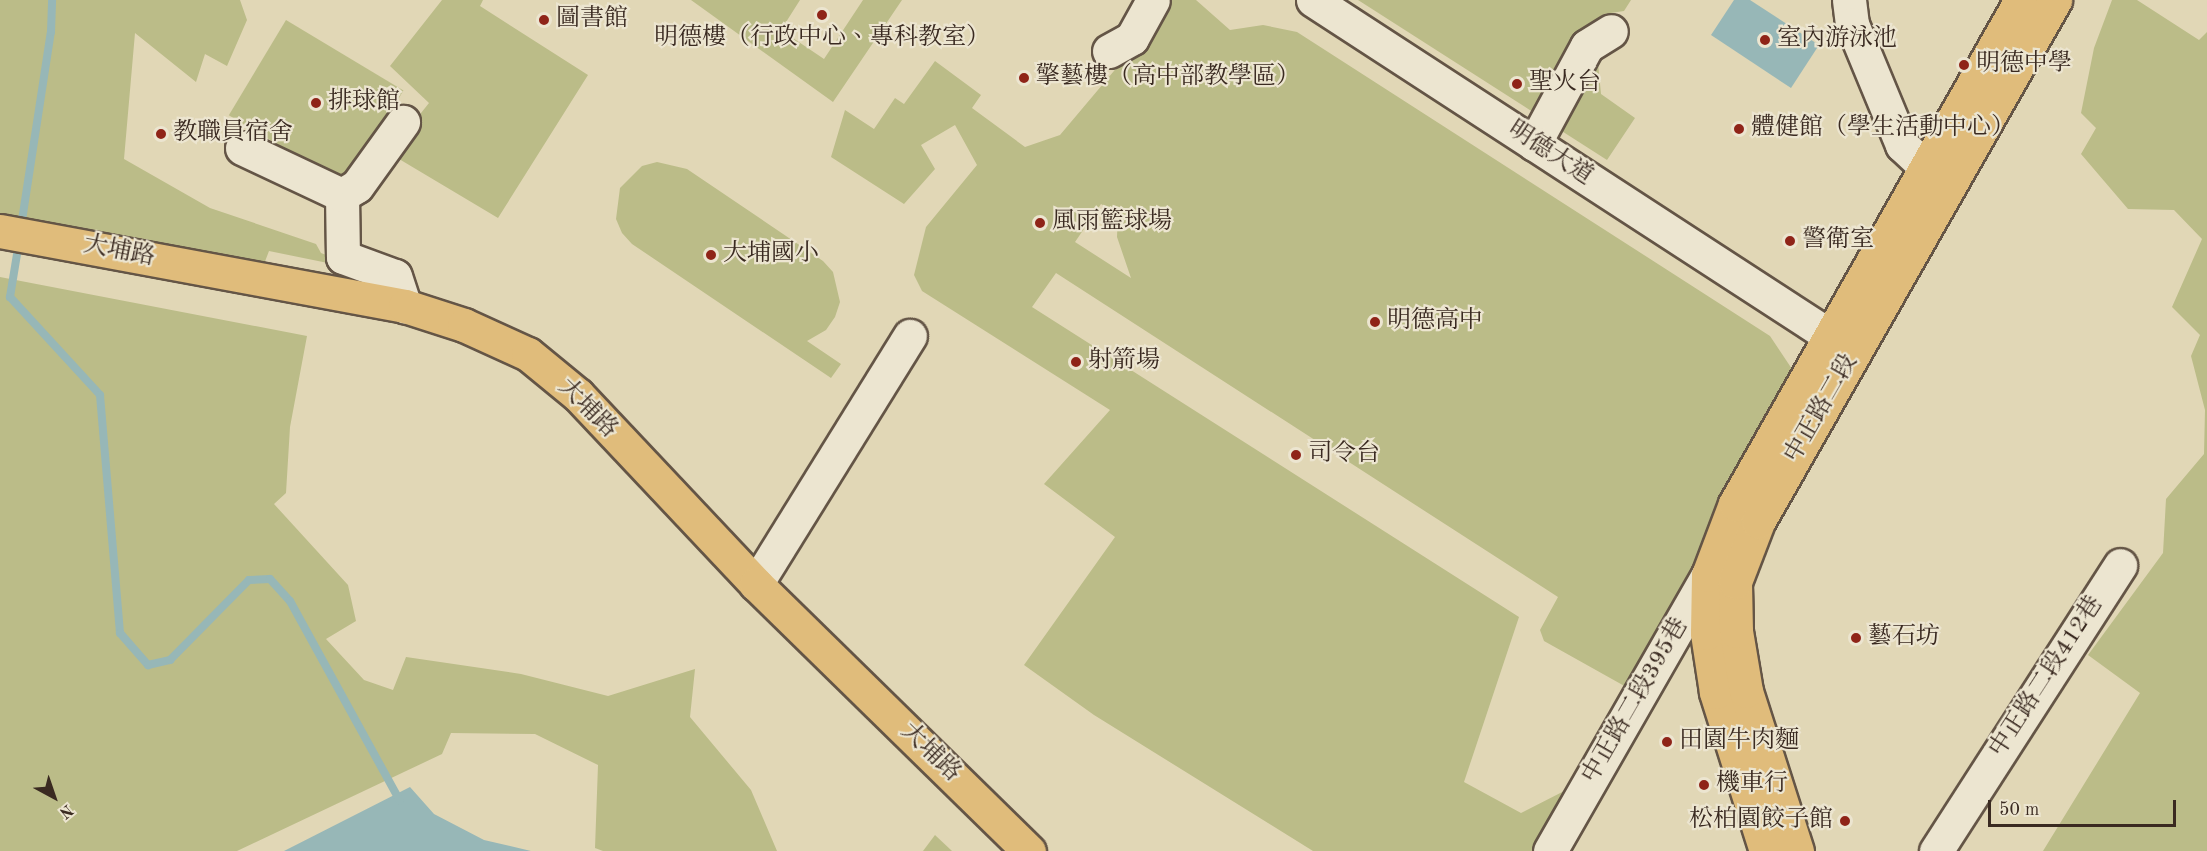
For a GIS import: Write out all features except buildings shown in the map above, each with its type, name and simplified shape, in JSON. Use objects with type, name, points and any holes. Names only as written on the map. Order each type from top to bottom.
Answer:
[{"type":"main road","name":"中正路二段","points":[[1842,344],[1926,167],[2021,0]]},
{"type":"main road","name":"中正路二段","points":[[1766,851],[1716,692],[1707,633],[1722,579],[1735,504],[1842,344],[2055,0]]},
{"type":"main road","name":"大埔路","points":[[0,231],[405,306],[464,325],[528,354],[578,395],[756,584],[1029,851]]},
{"type":"main road","name":"中正路二段","points":[[1722,579],[1736,631],[1746,691],[1797,851]]},
{"type":"street","points":[[1109,51],[1132,38],[1153,0]]},
{"type":"street","name":"明德大道","points":[[1313,0],[1842,344]]},
{"type":"street","points":[[1849,0],[1852,24],[1902,145],[1926,167]]},
{"type":"street","points":[[1534,144],[1587,46],[1611,31]]},
{"type":"street","points":[[342,195],[357,186],[403,122]]},
{"type":"street","points":[[242,148],[342,195]]},
{"type":"street","points":[[342,195],[343,257],[395,276],[405,306]]},
{"type":"street","points":[[756,584],[910,336]]},
{"type":"street","name":"中正路二段412巷","points":[[1936,851],[2120,565]]},
{"type":"street","name":"中正路二段395巷","points":[[1550,851],[1722,579]]},
{"type":"green space","points":[[0,0],[240,0],[247,20],[227,66],[205,54],[196,82],[135,33],[124,159],[210,208],[316,244],[321,253],[367,271],[269,251],[261,272],[0,213]]},
{"type":"green space","points":[[442,0],[483,0],[480,6],[588,75],[498,218],[389,153],[429,103],[390,66]]},
{"type":"green space","points":[[691,0],[800,0],[781,30],[824,59],[863,0],[902,0],[833,102]]},
{"type":"green space","points":[[1167,0],[1196,0],[1230,30],[1263,25],[1297,32],[1770,336],[1796,375],[1696,571],[1628,688],[1544,641],[1540,630],[1558,597],[1056,273],[1032,307],[1519,617],[1464,782],[1521,813],[1574,786],[1537,851],[1313,851],[1094,715],[1024,665],[1115,537],[1044,484],[1110,410],[922,291],[914,275],[926,227],[977,165],[955,125],[921,145],[935,169],[904,204],[831,157],[845,110],[874,129],[895,98],[904,104],[935,61],[981,95],[972,108],[1025,147],[1060,135],[1151,27]],"holes":[[[1101,204],[1118,213],[1117,237],[1131,278],[1075,242]]]},
{"type":"green space","points":[[1358,0],[1631,0],[1624,11],[1604,14],[1577,41],[1536,114]]},
{"type":"green space","points":[[2112,0],[2137,0],[2199,40],[2207,32],[2207,851],[2043,851],[2140,693],[2088,655],[2163,553],[2166,499],[2204,454],[2205,410],[2191,356],[2200,335],[2172,307],[2202,239],[2174,210],[2128,209],[2081,154],[2096,128],[2081,113],[2094,48]]},
{"type":"green space","name":"排球館","points":[[286,20],[403,91],[346,186],[229,115]]},
{"type":"green space","points":[[1597,53],[1601,94],[1635,118],[1607,160],[1557,128]]},
{"type":"green space","points":[[657,162],[687,169],[823,261],[833,272],[840,302],[835,317],[826,330],[807,341],[841,364],[831,378],[632,244],[622,233],[616,219],[620,188],[642,166]]},
{"type":"green space","points":[[0,277],[307,336],[290,427],[286,493],[274,504],[348,585],[356,621],[326,639],[364,680],[393,690],[406,657],[521,674],[608,696],[695,669],[690,717],[751,790],[777,851],[603,851],[595,848],[598,765],[535,734],[451,733],[442,754],[237,851],[0,851]]},
{"type":"green space","points":[[935,835],[952,851],[923,851]]},
{"type":"water","name":"室內游泳池","points":[[1734,0],[1750,0],[1819,45],[1791,88],[1711,35]]},
{"type":"water","points":[[410,787],[434,814],[484,840],[531,851],[284,851]]},
{"type":"waterway","points":[[21,227],[51,32],[52,0]]},
{"type":"waterway","points":[[19,242],[10,297],[100,395],[120,633],[148,665],[170,660],[249,580],[270,579],[290,601],[400,801]]},
{"type":"place","name":"明德樓（行政中心、專科教室）","points":[[822,15]]},
{"type":"place","name":"圖書館","points":[[544,20]]},
{"type":"place","name":"室內游泳池","points":[[1765,40]]},
{"type":"place","name":"明德中學","points":[[1964,65]]},
{"type":"place","name":"擎藝樓（高中部教學區）","points":[[1024,78]]},
{"type":"place","name":"聖火台","points":[[1517,84]]},
{"type":"place","name":"排球館","points":[[316,103]]},
{"type":"place","name":"體健館（學生活動中心）","points":[[1739,129]]},
{"type":"place","name":"教職員宿舍","points":[[161,134]]},
{"type":"place","name":"風雨籃球場","points":[[1040,223]]},
{"type":"place","name":"警衛室","points":[[1790,241]]},
{"type":"place","name":"大埔國小","points":[[711,255]]},
{"type":"place","name":"明德高中","points":[[1375,322]]},
{"type":"place","name":"射箭場","points":[[1076,362]]},
{"type":"place","name":"司令台","points":[[1296,455]]},
{"type":"place","name":"藝石坊","points":[[1856,638]]},
{"type":"place","name":"田園牛肉麵","points":[[1667,742]]},
{"type":"place","name":"機車行","points":[[1704,785]]},
{"type":"place","name":"松柏園餃子館","points":[[1845,821]]}]
